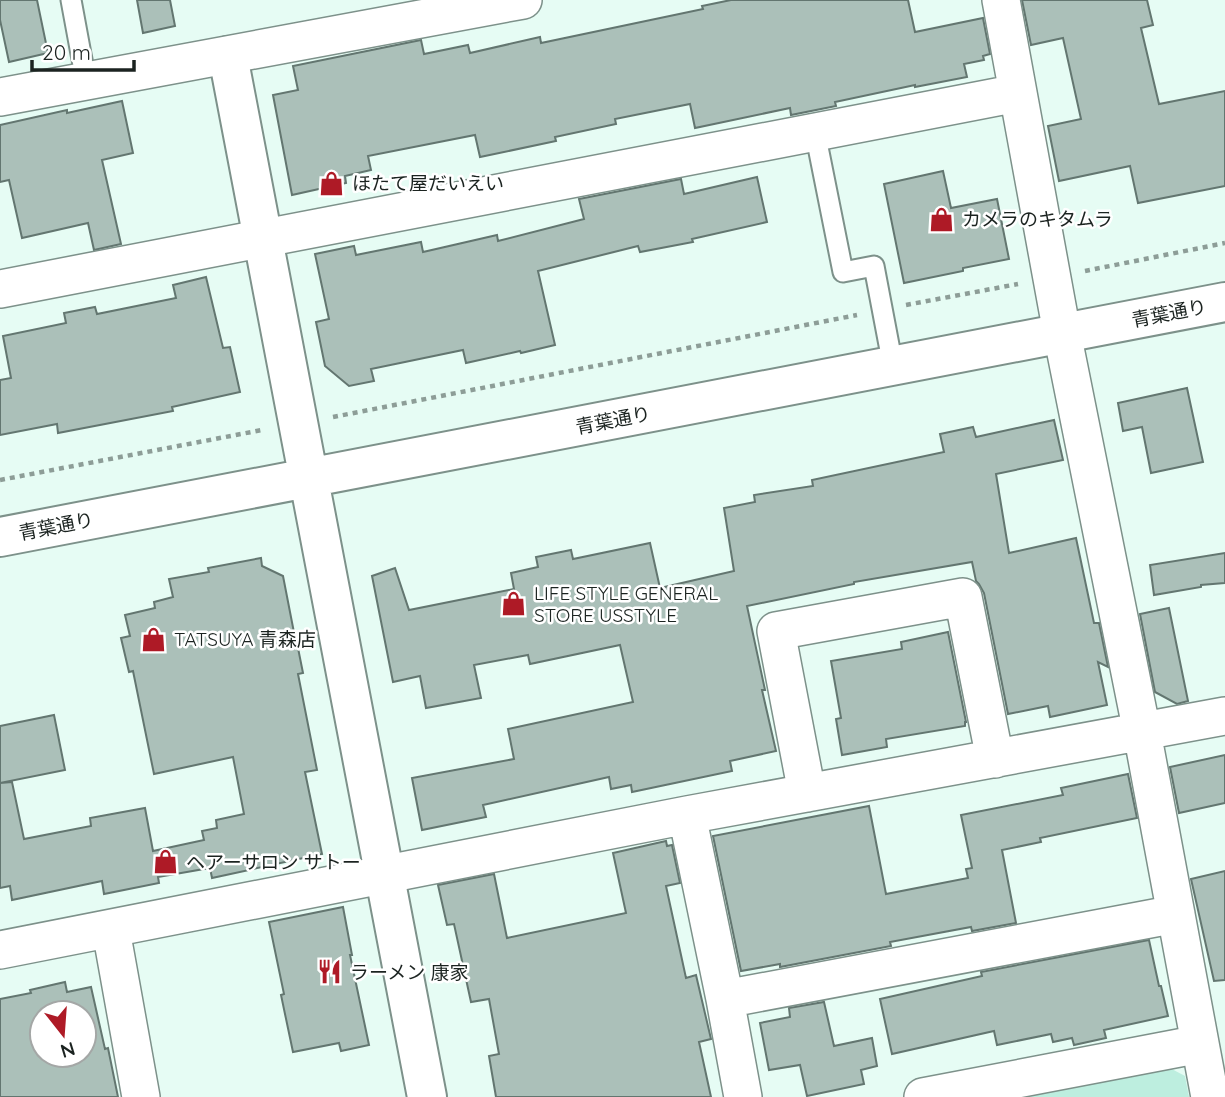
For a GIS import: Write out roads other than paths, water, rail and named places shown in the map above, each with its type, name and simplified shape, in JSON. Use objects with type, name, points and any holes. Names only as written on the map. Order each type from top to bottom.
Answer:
[{"type":"street","points":[[0,97],[228,56],[476,4],[523,0]]},
{"type":"street","points":[[1001,0],[1062,334],[1176,914],[1209,1050],[1210,1097]]},
{"type":"street","points":[[228,56],[427,1097]]},
{"type":"street","points":[[0,289],[1018,93]]},
{"type":"street","name":"青葉通り","points":[[0,537],[1225,302]]},
{"type":"street","points":[[807,793],[776,631],[963,597],[995,759]]},
{"type":"street","points":[[0,950],[687,815],[1225,716]]},
{"type":"street","points":[[687,815],[743,1097]]},
{"type":"street","points":[[725,999],[1176,914]]},
{"type":"street","points":[[111,930],[141,1097]]},
{"type":"street","points":[[923,1097],[1209,1050]]},
{"type":"lane","points":[[71,0],[86,81]]},
{"type":"lane","points":[[816,132],[843,272],[874,266],[893,366]]},
{"type":"place","name":"ほたて屋だいえい","points":[[332,183]]},
{"type":"place","name":"カメラのキタムラ","points":[[942,219]]},
{"type":"place","name":"LIFE STYLE GENERAL STORE USSTYLE","points":[[514,604]]},
{"type":"place","name":"TATSUYA 青森店","points":[[154,639]]},
{"type":"place","name":"ヘアーサロン サトー","points":[[166,862]]},
{"type":"place","name":"ラーメン 康家","points":[[330,972]]}]
